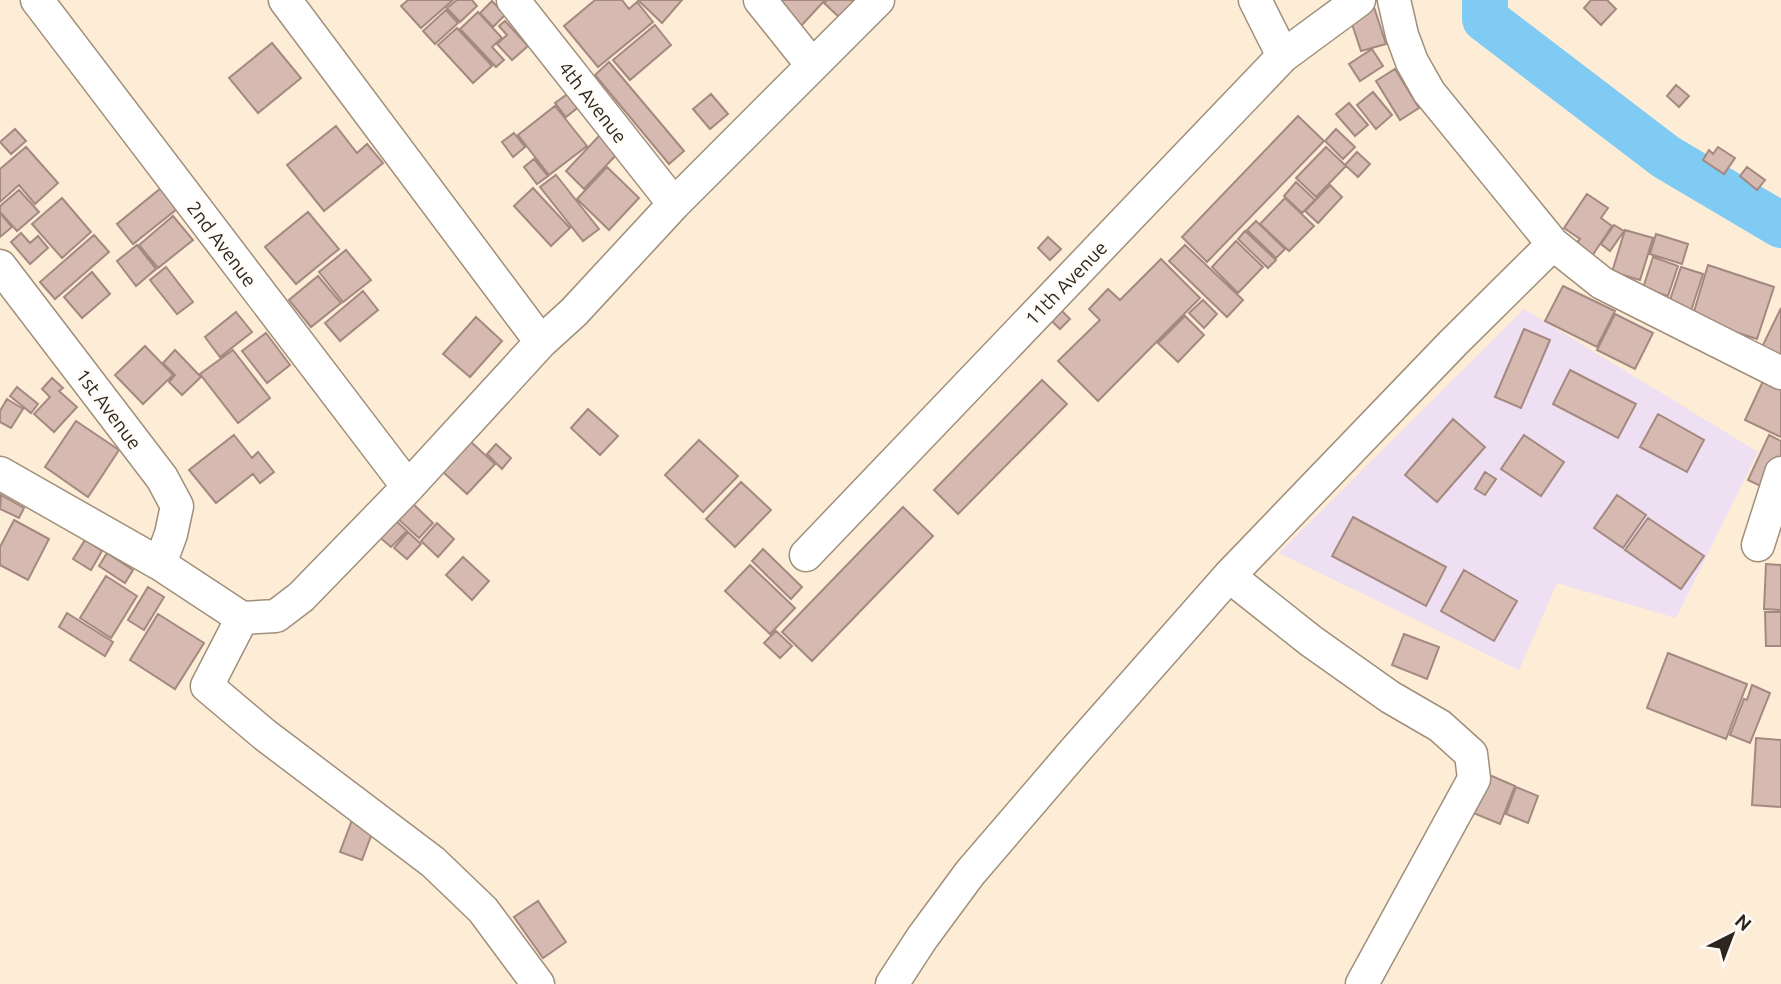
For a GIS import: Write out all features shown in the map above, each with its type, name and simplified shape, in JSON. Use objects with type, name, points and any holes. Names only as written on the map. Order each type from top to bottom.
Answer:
[{"type":"street","name":"2nd Avenue","points":[[37,0],[408,487]]},
{"type":"street","points":[[285,0],[541,342]]},
{"type":"street","name":"4th Avenue","points":[[513,0],[674,204]]},
{"type":"street","points":[[760,0],[812,65]]},
{"type":"street","points":[[0,473],[160,564],[242,618],[276,616],[301,597],[674,204],[878,0]]},
{"type":"street","points":[[1255,0],[1283,56]]},
{"type":"street","name":"11th Avenue","points":[[806,555],[1283,56],[1359,0]]},
{"type":"street","points":[[1394,0],[1412,62],[1429,93],[1550,241],[1602,283],[1781,373]]},
{"type":"street","points":[[891,984],[970,873],[1228,576],[1550,241]]},
{"type":"street","name":"1st Avenue","points":[[0,266],[162,478],[177,506],[172,534],[160,564]]},
{"type":"street","points":[[1758,545],[1781,473]]},
{"type":"street","points":[[1228,576],[1311,641],[1391,697],[1440,726],[1471,754],[1474,779],[1362,984]]},
{"type":"street","points":[[242,618],[207,686],[265,735],[433,862],[483,910],[537,984]]},
{"type":"shaded area","points":[[1524,309],[1758,452],[1676,618],[1557,583],[1519,670],[1279,553]]},
{"type":"building","points":[[408,0],[453,0],[421,28],[401,6]]},
{"type":"building","points":[[457,0],[472,0],[477,6],[460,22],[447,8]]},
{"type":"building","points":[[595,0],[622,0],[629,9],[637,2],[653,22],[598,67],[564,26]]},
{"type":"building","points":[[638,0],[682,0],[662,23]]},
{"type":"building","points":[[776,0],[825,0],[801,26]]},
{"type":"building","points":[[827,0],[856,1],[840,18],[824,3]]},
{"type":"building","points":[[1591,0],[1607,0],[1616,9],[1601,25],[1584,8]]},
{"type":"building","points":[[492,1],[505,15],[493,27],[480,13]]},
{"type":"building","points":[[1372,1],[1386,44],[1361,51],[1347,9]]},
{"type":"building","points":[[446,10],[458,23],[435,44],[423,31]]},
{"type":"building","points":[[478,12],[502,38],[492,47],[504,60],[496,67],[460,29]]},
{"type":"building","points":[[505,21],[528,46],[512,60],[497,44],[507,35],[499,26]]},
{"type":"building","points":[[655,25],[671,45],[630,80],[613,60]]},
{"type":"building","points":[[457,28],[492,66],[473,83],[438,45]]},
{"type":"building","points":[[272,43],[301,78],[258,113],[229,78]]},
{"type":"building","points":[[1372,49],[1383,66],[1360,81],[1349,64]]},
{"type":"building","points":[[609,62],[684,151],[669,164],[595,75]]},
{"type":"building","points":[[1395,69],[1419,108],[1400,120],[1376,81]]},
{"type":"building","points":[[1676,85],[1689,96],[1679,107],[1667,96]]},
{"type":"building","points":[[570,92],[581,105],[566,117],[555,103]]},
{"type":"building","points":[[1373,92],[1392,115],[1376,129],[1357,105]]},
{"type":"building","points":[[711,94],[728,114],[710,129],[693,109]]},
{"type":"building","points":[[1349,103],[1368,125],[1355,136],[1336,114]]},
{"type":"building","points":[[555,106],[587,146],[549,175],[518,135]]},
{"type":"building","points":[[1298,116],[1324,141],[1207,262],[1182,237]]},
{"type":"building","points":[[336,126],[357,153],[367,144],[383,163],[324,211],[287,165]]},
{"type":"building","points":[[15,129],[26,141],[11,154],[0,142]]},
{"type":"building","points":[[1336,129],[1355,147],[1343,159],[1325,141]]},
{"type":"building","points":[[514,133],[525,147],[513,157],[502,142]]},
{"type":"building","points":[[600,135],[618,153],[584,189],[566,171]]},
{"type":"building","points":[[26,147],[58,183],[35,204],[19,185],[0,202],[0,169]]},
{"type":"building","points":[[1326,147],[1346,166],[1316,197],[1296,178]]},
{"type":"building","points":[[1718,147],[1735,158],[1724,174],[1703,160],[1709,150],[1713,154]]},
{"type":"building","points":[[1357,152],[1370,164],[1358,177],[1345,165]]},
{"type":"building","points":[[534,159],[548,176],[537,184],[524,167]]},
{"type":"building","points":[[607,167],[639,198],[609,230],[577,199]]},
{"type":"building","points":[[1747,167],[1765,180],[1757,190],[1740,176]]},
{"type":"building","points":[[556,175],[599,229],[583,241],[540,187]]},
{"type":"building","points":[[1296,182],[1315,200],[1302,213],[1284,196]]},
{"type":"building","points":[[1330,185],[1342,197],[1318,223],[1305,211]]},
{"type":"building","points":[[161,188],[177,209],[133,244],[117,224]]},
{"type":"building","points":[[533,188],[570,228],[551,246],[514,206]]},
{"type":"building","points":[[19,190],[39,212],[17,231],[0,212],[0,206]]},
{"type":"building","points":[[1587,194],[1608,208],[1601,218],[1612,226],[1592,256],[1575,245],[1580,239],[1564,228]]},
{"type":"building","points":[[62,198],[91,232],[62,258],[32,224]]},
{"type":"building","points":[[1285,198],[1314,226],[1289,251],[1260,224]]},
{"type":"building","points":[[308,212],[339,249],[296,284],[265,247]]},
{"type":"building","points":[[0,213],[12,227],[0,237]]},
{"type":"building","points":[[173,216],[193,240],[158,268],[139,245]]},
{"type":"building","points":[[1256,221],[1285,249],[1276,258],[1247,230]]},
{"type":"building","points":[[1614,225],[1624,231],[1610,251],[1601,244]]},
{"type":"building","points":[[1625,230],[1653,238],[1640,280],[1612,272]]},
{"type":"building","points":[[1245,231],[1276,260],[1268,268],[1238,239]]},
{"type":"building","points":[[21,233],[30,243],[38,236],[48,248],[30,264],[11,242]]},
{"type":"building","points":[[1656,234],[1688,244],[1682,264],[1650,254]]},
{"type":"building","points":[[94,235],[109,252],[55,299],[40,282]]},
{"type":"building","points":[[1048,237],[1061,249],[1050,260],[1038,248]]},
{"type":"building","points":[[1236,241],[1263,267],[1238,293],[1212,267]]},
{"type":"building","points":[[137,245],[156,269],[136,286],[117,261]]},
{"type":"building","points":[[1185,245],[1243,300],[1227,317],[1169,261]]},
{"type":"building","points":[[346,250],[371,280],[343,302],[319,272]]},
{"type":"building","points":[[1653,257],[1678,266],[1668,296],[1643,288]]},
{"type":"building","points":[[1161,259],[1200,298],[1098,401],[1058,361],[1100,320],[1089,309],[1108,289],[1120,300]]},
{"type":"building","points":[[1708,265],[1774,287],[1757,339],[1692,318]]},
{"type":"building","points":[[166,267],[193,302],[177,314],[150,280]]},
{"type":"building","points":[[1681,267],[1703,274],[1690,314],[1668,306]]},
{"type":"building","points":[[92,272],[110,294],[82,318],[64,297]]},
{"type":"building","points":[[318,276],[341,303],[311,327],[289,300]]},
{"type":"building","points":[[1563,286],[1615,311],[1597,347],[1545,321]]},
{"type":"building","points":[[363,291],[378,310],[340,341],[325,323]]},
{"type":"building","points":[[1203,300],[1217,314],[1204,328],[1189,313]]},
{"type":"building","points":[[1055,304],[1070,319],[1060,329],[1045,315]]},
{"type":"building","points":[[1781,308],[1781,357],[1762,347]]},
{"type":"building","points":[[236,312],[252,332],[220,357],[205,337]]},
{"type":"building","points":[[1615,314],[1653,333],[1635,369],[1597,350]]},
{"type":"building","points":[[1185,316],[1204,335],[1178,362],[1158,343]]},
{"type":"building","points":[[476,317],[502,341],[470,377],[443,354]]},
{"type":"building","points":[[1524,329],[1550,340],[1521,408],[1495,397]]},
{"type":"building","points":[[266,333],[290,365],[267,383],[242,351]]},
{"type":"building","points":[[145,346],[173,375],[143,404],[115,375]]},
{"type":"building","points":[[175,350],[201,377],[182,395],[169,382],[175,375],[163,363]]},
{"type":"building","points":[[233,350],[270,398],[238,423],[200,374]]},
{"type":"building","points":[[1570,370],[1636,404],[1618,438],[1553,404]]},
{"type":"building","points":[[52,378],[63,388],[59,391],[77,407],[54,432],[34,414],[50,397],[42,389]]},
{"type":"building","points":[[1042,380],[1067,404],[958,514],[934,490]]},
{"type":"building","points":[[1763,381],[1781,389],[1781,437],[1745,420]]},
{"type":"building","points":[[17,387],[38,404],[31,413],[10,396]]},
{"type":"building","points":[[7,399],[23,409],[11,428],[0,422],[0,411]]},
{"type":"building","points":[[588,409],[618,436],[600,455],[571,428]]},
{"type":"building","points":[[1658,414],[1704,440],[1687,472],[1640,447]]},
{"type":"building","points":[[1453,419],[1485,447],[1437,502],[1405,475]]},
{"type":"building","points":[[76,421],[119,450],[88,497],[45,467]]},
{"type":"building","points":[[234,435],[252,458],[258,452],[274,472],[260,483],[253,474],[216,503],[189,470]]},
{"type":"building","points":[[1524,435],[1564,462],[1541,496],[1501,469]]},
{"type":"building","points":[[1769,435],[1781,441],[1781,458],[1767,489],[1748,480]]},
{"type":"building","points":[[699,440],[738,476],[703,512],[665,475]]},
{"type":"building","points":[[470,441],[495,464],[467,494],[442,471]]},
{"type":"building","points":[[496,444],[511,458],[502,469],[487,454]]},
{"type":"building","points":[[1485,472],[1496,479],[1485,495],[1475,489]]},
{"type":"building","points":[[741,482],[771,510],[735,547],[706,519]]},
{"type":"building","points":[[1,495],[24,508],[19,518],[0,509]]},
{"type":"building","points":[[1617,495],[1646,515],[1623,548],[1594,528]]},
{"type":"building","points":[[410,501],[433,523],[419,538],[396,517]]},
{"type":"building","points":[[903,507],[933,536],[812,661],[782,632]]},
{"type":"building","points":[[1353,517],[1446,567],[1426,606],[1332,556]]},
{"type":"building","points":[[393,518],[407,531],[391,547],[377,535]]},
{"type":"building","points":[[1648,518],[1704,556],[1681,589],[1625,550]]},
{"type":"building","points":[[14,520],[49,539],[28,580],[0,565],[0,547]]},
{"type":"building","points":[[437,523],[454,539],[438,557],[421,541]]},
{"type":"building","points":[[408,532],[421,544],[407,559],[394,548]]},
{"type":"building","points":[[85,540],[102,551],[91,570],[73,559]]},
{"type":"building","points":[[763,549],[802,587],[791,599],[752,561]]},
{"type":"building","points":[[107,553],[133,570],[125,583],[99,566]]},
{"type":"building","points":[[463,557],[489,581],[472,600],[446,575]]},
{"type":"building","points":[[1766,564],[1781,565],[1781,610],[1764,609]]},
{"type":"building","points":[[750,565],[795,608],[770,634],[725,591]]},
{"type":"building","points":[[1464,570],[1517,601],[1494,641],[1441,611]]},
{"type":"building","points":[[106,576],[137,596],[111,638],[80,618]]},
{"type":"building","points":[[148,587],[164,597],[144,630],[128,620]]},
{"type":"building","points":[[1765,612],[1781,612],[1781,646],[1766,646]]},
{"type":"building","points":[[67,613],[113,642],[105,656],[59,627]]},
{"type":"building","points":[[158,614],[204,643],[175,689],[130,660]]},
{"type":"building","points":[[776,631],[792,646],[780,658],[764,643]]},
{"type":"building","points":[[1404,634],[1439,647],[1427,679],[1392,665]]},
{"type":"building","points":[[1668,653],[1747,684],[1726,739],[1647,708]]},
{"type":"building","points":[[1752,685],[1770,693],[1750,743],[1730,735]]},
{"type":"building","points":[[1756,738],[1781,740],[1781,807],[1752,805]]},
{"type":"building","points":[[1487,774],[1515,786],[1500,824],[1471,812]]},
{"type":"building","points":[[1516,787],[1538,796],[1528,823],[1506,814]]},
{"type":"building","points":[[352,820],[374,828],[362,860],[340,852]]},
{"type":"building","points":[[538,901],[566,942],[543,958],[514,917]]},
{"type":"waterway","points":[[1485,0],[1485,19],[1666,157],[1781,225]]}]
